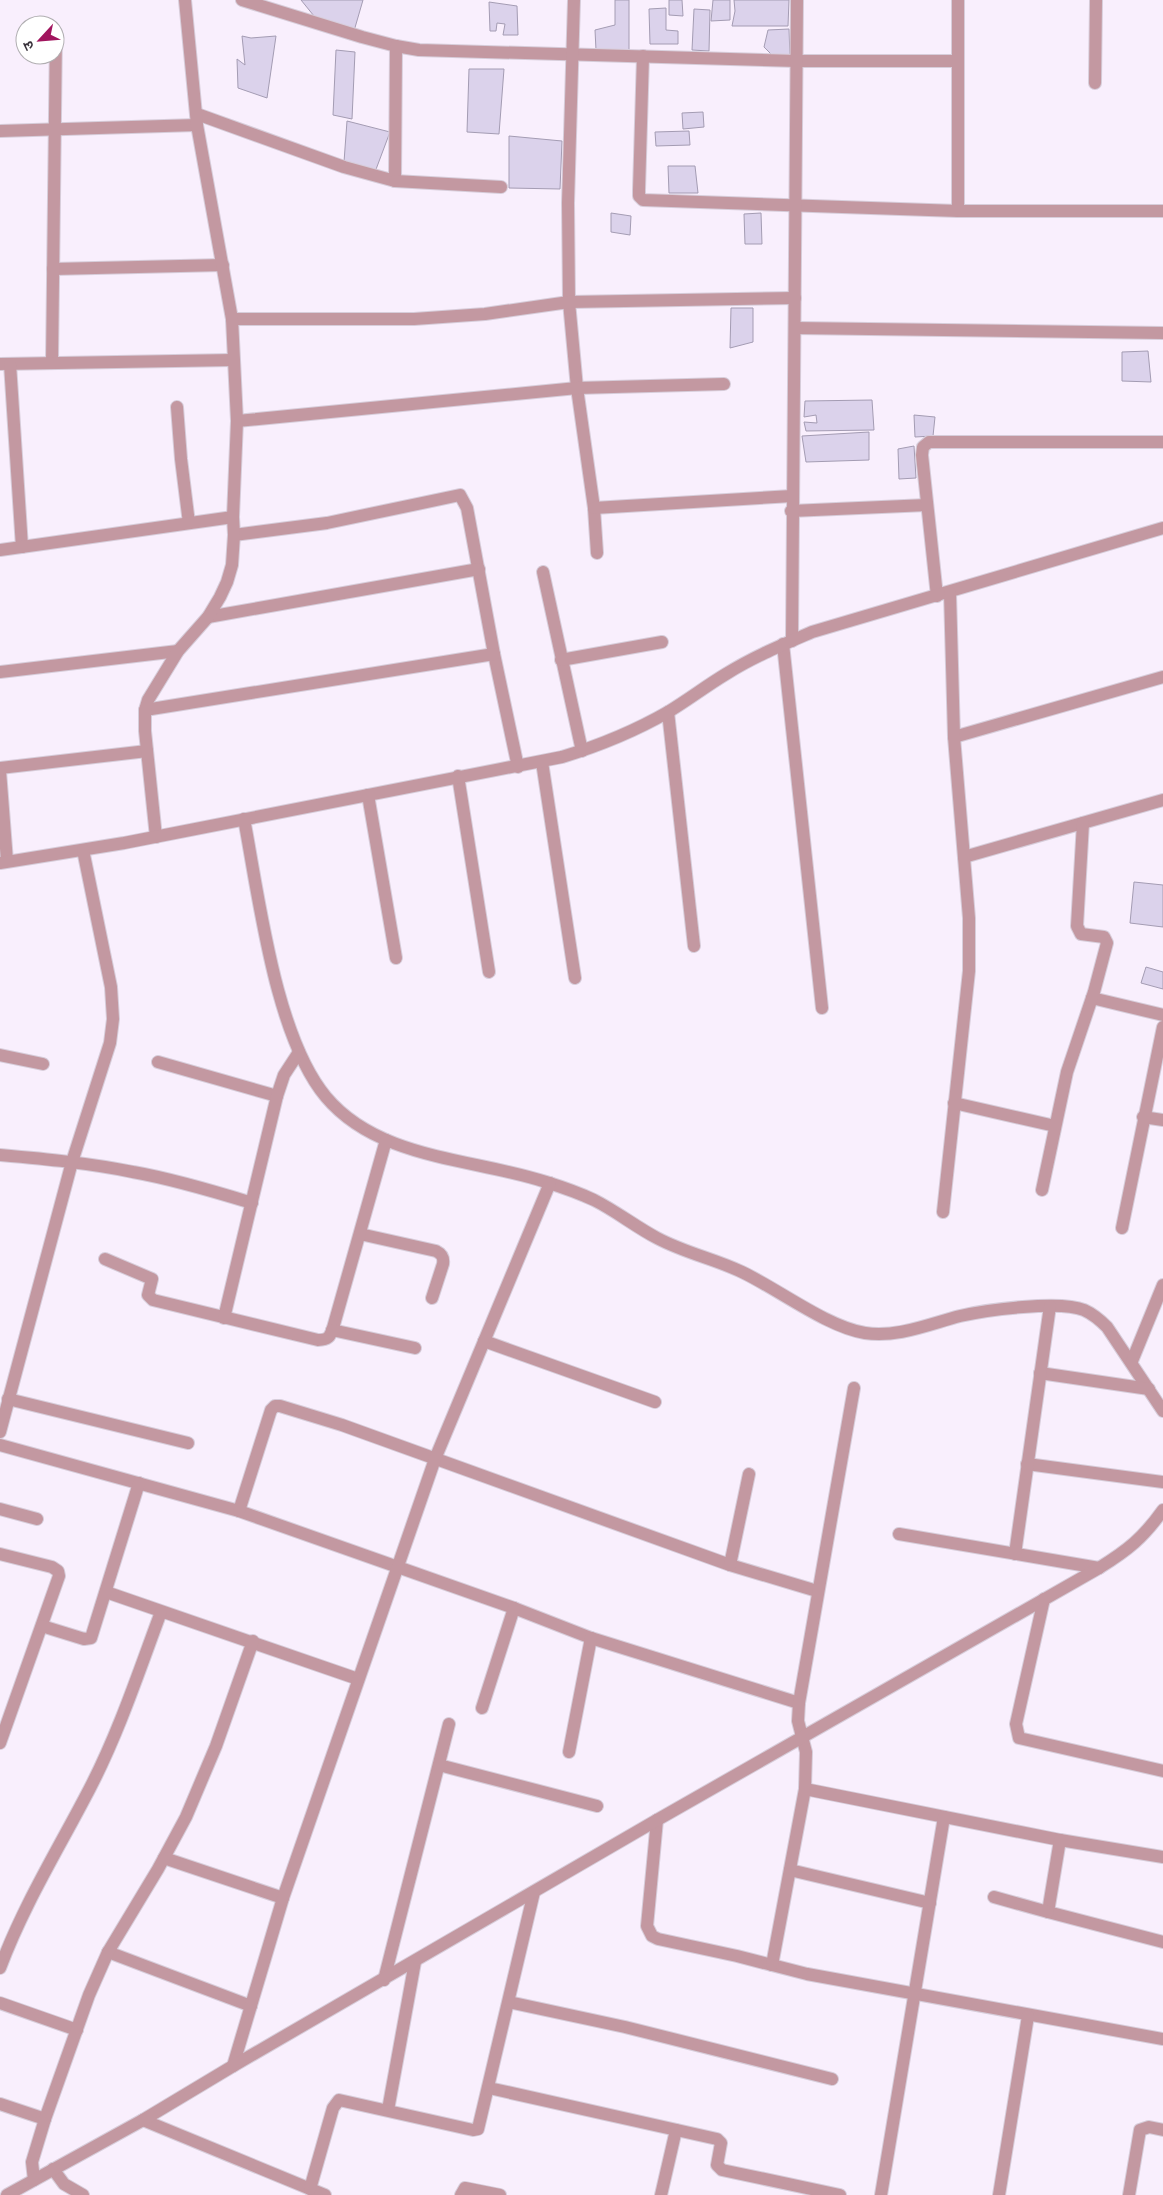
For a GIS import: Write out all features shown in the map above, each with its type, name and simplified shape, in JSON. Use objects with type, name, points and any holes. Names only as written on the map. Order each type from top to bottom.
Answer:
[{"type":"street","points":[[156,837],[147,751],[145,710],[153,688],[178,651],[208,617],[227,582],[232,565],[234,535],[237,421],[232,319],[197,119],[185,0]]},
{"type":"street","points":[[242,0],[396,46],[439,51],[797,62],[958,61]]},
{"type":"street","points":[[574,0],[568,203],[569,302],[577,388],[594,508],[597,553]]},
{"type":"street","points":[[797,0],[795,328],[792,511],[787,643],[822,1008]]},
{"type":"street","points":[[958,0],[958,211]]},
{"type":"street","points":[[1095,83],[1096,0]]},
{"type":"street","points":[[395,181],[396,46]]},
{"type":"street","points":[[643,56],[639,190],[639,196],[643,200],[958,211],[1163,211]]},
{"type":"street","points":[[52,363],[56,65]]},
{"type":"street","points":[[0,131],[55,130],[197,119],[344,167],[395,181],[501,187]]},
{"type":"street","points":[[53,269],[223,266]]},
{"type":"street","points":[[232,319],[449,317],[569,302],[795,298]]},
{"type":"street","points":[[795,328],[1163,333]]},
{"type":"street","points":[[22,546],[5,364],[233,360]]},
{"type":"street","points":[[237,421],[577,388],[724,384]]},
{"type":"street","points":[[177,407],[189,523]]},
{"type":"street","points":[[943,1212],[969,971],[969,918],[943,594],[927,504],[923,447],[929,442],[1163,442]]},
{"type":"street","points":[[234,535],[309,526],[460,495],[466,508],[518,767]]},
{"type":"street","points":[[594,508],[792,496]]},
{"type":"street","points":[[792,511],[927,504]]},
{"type":"street","points":[[0,550],[233,517]]},
{"type":"street","points":[[147,751],[0,770],[4,862],[156,837],[458,776],[518,767],[582,751],[668,712],[725,674],[787,643],[832,625],[1163,528]]},
{"type":"street","points":[[208,617],[478,569]]},
{"type":"street","points":[[544,572],[561,660],[582,751]]},
{"type":"street","points":[[561,660],[662,642]]},
{"type":"street","points":[[0,672],[178,651]]},
{"type":"street","points":[[145,710],[494,654]]},
{"type":"street","points":[[954,737],[1163,676]]},
{"type":"street","points":[[668,712],[694,946]]},
{"type":"street","points":[[542,762],[575,978]]},
{"type":"street","points":[[458,776],[489,972]]},
{"type":"street","points":[[368,794],[396,958]]},
{"type":"street","points":[[964,857],[1163,800]]},
{"type":"street","points":[[244,820],[272,964],[299,1052],[320,1088],[337,1109],[359,1125],[386,1140],[416,1150],[516,1172],[593,1200],[678,1249],[742,1272],[844,1328],[864,1333],[885,1334],[912,1330],[964,1315],[1050,1306],[1083,1309],[1098,1317],[1107,1327],[1132,1361],[1163,1411]]},
{"type":"street","points":[[1042,1190],[1067,1072],[1092,998],[1107,943],[1104,937],[1081,934],[1077,926],[1083,823]]},
{"type":"street","points":[[0,1432],[72,1162],[110,1043],[113,1019],[111,987],[83,850]]},
{"type":"street","points":[[1092,998],[1163,1015]]},
{"type":"street","points":[[1122,1228],[1143,1117],[1163,1027]]},
{"type":"street","points":[[224,1318],[277,1096],[284,1075],[299,1052]]},
{"type":"street","points":[[0,1056],[43,1064]]},
{"type":"street","points":[[158,1062],[277,1096]]},
{"type":"street","points":[[954,1103],[1055,1126]]},
{"type":"street","points":[[1143,1117],[1163,1120]]},
{"type":"street","points":[[105,1259],[152,1279],[149,1298],[224,1318],[318,1340],[326,1340],[331,1336],[386,1140]]},
{"type":"street","points":[[0,1155],[72,1162],[162,1178],[252,1203]]},
{"type":"street","points":[[233,2066],[283,1898],[435,1460],[550,1183]]},
{"type":"street","points":[[360,1234],[442,1254],[444,1258],[443,1264],[432,1298]]},
{"type":"street","points":[[1132,1361],[1163,1286]]},
{"type":"street","points":[[1015,1554],[1050,1306]]},
{"type":"street","points":[[332,1330],[415,1348]]},
{"type":"street","points":[[484,1341],[655,1402]]},
{"type":"street","points":[[1040,1373],[1149,1389]]},
{"type":"street","points":[[772,1965],[805,1789],[807,1765],[798,1721],[799,1703],[817,1591],[854,1388]]},
{"type":"street","points":[[8,1399],[188,1443]]},
{"type":"street","points":[[239,1511],[269,1415],[275,1406],[280,1406],[342,1424],[435,1460],[730,1565],[817,1591]]},
{"type":"street","points":[[0,1445],[239,1511],[514,1608],[591,1638],[799,1703]]},
{"type":"street","points":[[1027,1464],[1163,1482]]},
{"type":"street","points":[[730,1565],[749,1474]]},
{"type":"street","points":[[42,1626],[88,1640],[93,1634],[139,1483]]},
{"type":"street","points":[[0,1509],[37,1519]]},
{"type":"street","points":[[7,2195],[143,2120],[657,1820],[1099,1568],[1127,1550],[1148,1532],[1163,1510]]},
{"type":"street","points":[[899,1534],[1099,1568]]},
{"type":"street","points":[[0,1554],[52,1567],[58,1571],[58,1582],[0,1743]]},
{"type":"street","points":[[106,1592],[161,1612],[253,1641],[358,1679]]},
{"type":"street","points":[[1044,1599],[1016,1724],[1019,1738],[1163,1772]]},
{"type":"street","points":[[482,1708],[514,1608]]},
{"type":"street","points":[[0,1968],[5,1938],[22,1914],[104,1758],[161,1612]]},
{"type":"street","points":[[569,1752],[591,1638]]},
{"type":"street","points":[[34,2180],[32,2162],[45,2119],[89,1995],[108,1952],[164,1858],[199,1786],[253,1641]]},
{"type":"street","points":[[384,1980],[449,1724]]},
{"type":"street","points":[[439,1766],[597,1806]]},
{"type":"street","points":[[805,1789],[1060,1840],[1163,1857]]},
{"type":"street","points":[[881,2195],[944,1817]]},
{"type":"street","points":[[657,1820],[647,1926],[652,1936],[807,1974],[1028,2016],[1163,2039]]},
{"type":"street","points":[[1048,1912],[1060,1840]]},
{"type":"street","points":[[164,1858],[283,1898]]},
{"type":"street","points":[[790,1870],[930,1903]]},
{"type":"street","points":[[310,2189],[335,2102],[342,2100],[476,2130],[480,2126],[534,1892]]},
{"type":"street","points":[[994,1898],[1163,1942]]},
{"type":"street","points":[[108,1952],[251,2006]]},
{"type":"street","points":[[388,2110],[414,1962]]},
{"type":"street","points":[[509,2002],[625,2027],[832,2079]]},
{"type":"street","points":[[0,2003],[77,2030]]},
{"type":"street","points":[[999,2195],[1028,2016]]},
{"type":"street","points":[[489,2088],[720,2141],[721,2146],[716,2165],[722,2170],[801,2191],[840,2195]]},
{"type":"street","points":[[0,2104],[45,2119]]},
{"type":"street","points":[[143,2120],[325,2195]]},
{"type":"street","points":[[1129,2195],[1140,2130],[1149,2127],[1163,2130]]},
{"type":"street","points":[[661,2195],[676,2130]]},
{"type":"street","points":[[53,2170],[64,2184],[83,2195]]},
{"type":"street","points":[[461,2195],[465,2188],[500,2195]]},
{"type":"building","points":[[301,0],[363,0],[354,31],[314,16]]},
{"type":"building","points":[[615,0],[629,0],[629,51],[596,50],[595,30],[615,25]]},
{"type":"building","points":[[669,0],[682,0],[683,16],[669,15]]},
{"type":"building","points":[[713,0],[730,0],[730,20],[711,21]]},
{"type":"building","points":[[734,0],[789,0],[788,26],[732,26],[735,11]]},
{"type":"building","points":[[489,2],[517,6],[518,35],[503,35],[505,24],[497,23],[496,31],[490,31]]},
{"type":"building","points":[[666,8],[666,30],[678,31],[678,44],[650,44],[649,9]]},
{"type":"building","points":[[694,9],[710,10],[709,51],[692,50]]},
{"type":"building","points":[[789,29],[790,57],[773,56],[764,47],[768,30]]},
{"type":"building","points":[[242,36],[251,38],[276,36],[267,98],[238,88],[237,59],[245,65]]},
{"type":"building","points":[[336,50],[355,52],[352,119],[333,115]]},
{"type":"building","points":[[469,69],[504,69],[499,134],[467,132]]},
{"type":"building","points":[[703,112],[704,127],[683,129],[682,113]]},
{"type":"building","points":[[347,121],[390,132],[375,172],[344,162]]},
{"type":"building","points":[[689,131],[690,145],[656,146],[655,132]]},
{"type":"building","points":[[509,136],[562,141],[560,189],[509,188]]},
{"type":"building","points":[[668,166],[695,166],[698,193],[669,193]]},
{"type":"building","points":[[611,213],[631,216],[630,235],[611,232]]},
{"type":"building","points":[[761,213],[762,244],[745,244],[744,214]]},
{"type":"building","points":[[731,308],[753,308],[753,342],[730,348]]},
{"type":"building","points":[[1148,351],[1151,382],[1122,381],[1122,352]]},
{"type":"building","points":[[872,400],[874,430],[806,431],[804,422],[817,423],[816,415],[804,417],[805,401]]},
{"type":"building","points":[[914,415],[935,417],[933,436],[915,437]]},
{"type":"building","points":[[869,432],[869,460],[806,462],[802,436]]},
{"type":"building","points":[[914,446],[916,478],[899,479],[898,449]]},
{"type":"building","points":[[1134,882],[1163,885],[1163,927],[1130,923]]},
{"type":"building","points":[[1146,967],[1163,972],[1163,989],[1141,983]]}]
